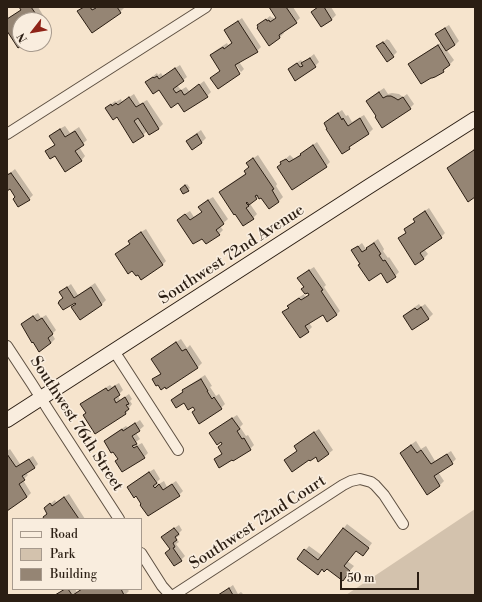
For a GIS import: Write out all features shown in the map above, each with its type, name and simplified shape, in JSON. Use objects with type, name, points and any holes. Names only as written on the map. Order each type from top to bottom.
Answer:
[{"type":"street","points":[[7,134],[206,7]]},
{"type":"street","name":"Southwest 72nd Avenue","points":[[7,420],[475,119]]},
{"type":"street","name":"Southwest 76th Street","points":[[7,346],[118,518]]},
{"type":"street","points":[[114,351],[178,450]]},
{"type":"street","name":"Southwest 72nd Court","points":[[174,595],[351,481],[360,479],[371,482],[380,489],[403,524]]},
{"type":"street","points":[[142,556],[162,586],[170,595]]},
{"type":"green space","points":[[475,509],[475,595],[346,595]]},
{"type":"building","points":[[19,7],[31,7],[34,12],[18,12],[21,10]]},
{"type":"building","points":[[84,7],[90,7],[92,10],[96,8],[95,7],[117,7],[121,13],[92,33],[77,11]]},
{"type":"building","points":[[269,7],[286,7],[297,23],[279,35],[280,38],[269,46],[257,28],[257,25],[266,19],[270,22],[276,18]]},
{"type":"building","points":[[318,7],[324,7],[332,20],[321,27],[311,12]]},
{"type":"building","points":[[12,16],[12,39],[7,31],[7,19]]},
{"type":"building","points":[[238,21],[258,52],[235,65],[240,74],[218,89],[210,78],[220,71],[210,55],[223,47],[224,49],[232,43],[224,30]]},
{"type":"building","points":[[445,28],[455,45],[446,51],[435,34]]},
{"type":"building","points":[[383,42],[394,57],[387,62],[376,46]]},
{"type":"building","points":[[438,45],[450,65],[443,70],[444,72],[421,84],[408,64]]},
{"type":"building","points":[[310,58],[316,67],[295,81],[288,69],[297,63],[300,67],[303,66],[301,63]]},
{"type":"building","points":[[175,68],[184,81],[173,89],[176,93],[181,90],[184,95],[199,84],[208,97],[184,112],[178,103],[171,108],[159,90],[153,94],[145,82],[157,76],[159,79]]},
{"type":"building","points":[[379,92],[383,98],[391,96],[398,100],[403,97],[411,109],[382,128],[366,101]]},
{"type":"building","points":[[129,97],[136,107],[143,103],[159,129],[149,135],[138,118],[134,121],[144,136],[133,143],[117,117],[113,120],[105,108],[111,104],[112,106],[116,103],[118,105]]},
{"type":"building","points":[[338,113],[348,126],[360,118],[369,134],[349,147],[350,149],[342,154],[326,129],[324,123]]},
{"type":"building","points":[[60,129],[65,137],[75,131],[84,145],[75,151],[82,161],[65,172],[55,156],[50,159],[45,151],[55,145],[49,136]]},
{"type":"building","points":[[197,134],[202,143],[192,150],[186,141]]},
{"type":"building","points":[[313,145],[327,167],[292,190],[277,167],[281,164],[280,162],[286,159],[289,162],[301,155],[300,154]]},
{"type":"building","points":[[474,150],[475,197],[468,202],[447,168]]},
{"type":"building","points":[[253,158],[274,189],[272,190],[279,202],[269,209],[261,198],[259,199],[257,195],[255,196],[257,199],[249,205],[247,202],[246,203],[249,206],[246,208],[254,219],[243,226],[219,192],[246,174],[244,171],[249,167],[246,163]]},
{"type":"building","points":[[11,173],[30,200],[18,207],[13,199],[15,197],[10,189],[7,191],[7,175]]},
{"type":"building","points":[[185,185],[189,191],[183,194],[180,189]]},
{"type":"building","points":[[208,200],[224,224],[216,230],[220,235],[206,244],[202,239],[193,244],[177,220],[185,214],[190,220],[202,212],[198,207]]},
{"type":"building","points":[[425,211],[442,238],[420,253],[424,259],[415,265],[398,238],[406,233],[404,229],[415,222],[413,219]]},
{"type":"building","points":[[141,232],[163,265],[141,280],[138,275],[136,276],[132,271],[128,274],[115,254],[130,244],[128,241]]},
{"type":"building","points":[[374,243],[381,254],[379,255],[383,261],[385,260],[396,277],[387,283],[381,273],[369,281],[358,265],[360,264],[351,250],[358,246],[362,252]]},
{"type":"building","points":[[309,270],[323,290],[321,291],[337,315],[327,322],[323,315],[305,326],[309,332],[300,338],[282,312],[289,308],[287,306],[299,298],[301,300],[309,295],[308,293],[305,294],[301,289],[304,287],[297,278]]},
{"type":"building","points":[[67,287],[74,298],[91,287],[102,305],[80,320],[71,307],[76,304],[75,303],[63,310],[58,303],[63,298],[59,292]]},
{"type":"building","points":[[421,307],[429,319],[412,330],[403,316],[415,308],[417,310]]},
{"type":"building","points":[[33,316],[37,321],[42,318],[53,334],[48,338],[51,343],[39,352],[21,324]]},
{"type":"building","points":[[176,342],[182,351],[186,349],[198,368],[166,389],[165,387],[161,390],[158,385],[156,386],[152,379],[161,374],[151,359]]},
{"type":"building","points":[[201,379],[212,399],[214,397],[222,409],[199,424],[192,412],[195,410],[193,407],[188,410],[184,403],[176,408],[171,400],[183,392],[182,390]]},
{"type":"building","points":[[115,386],[120,395],[114,399],[116,403],[125,397],[129,404],[126,405],[129,409],[125,412],[126,414],[95,434],[83,415],[86,413],[80,404],[106,388],[108,391]]},
{"type":"building","points":[[232,418],[240,429],[237,431],[242,439],[244,438],[251,450],[219,468],[214,459],[222,454],[218,447],[222,444],[221,442],[217,445],[209,433]]},
{"type":"building","points":[[135,423],[140,431],[132,436],[137,444],[132,446],[134,448],[137,446],[145,458],[122,472],[115,461],[118,459],[113,452],[111,453],[104,441],[122,429],[123,431]]},
{"type":"building","points":[[314,432],[329,454],[318,462],[316,457],[310,461],[309,460],[292,472],[284,460],[297,451],[294,446]]},
{"type":"building","points":[[411,445],[417,453],[421,450],[431,464],[447,454],[453,464],[434,476],[440,486],[427,495],[400,453]]},
{"type":"building","points":[[7,454],[16,467],[29,459],[35,468],[22,476],[25,480],[19,484],[27,497],[7,511]]},
{"type":"building","points":[[149,472],[157,483],[153,486],[155,488],[159,484],[163,490],[172,484],[180,496],[148,516],[140,505],[141,504],[136,496],[134,498],[127,487]]},
{"type":"building","points":[[64,497],[78,518],[44,518],[47,514],[44,508],[50,503],[52,506]]},
{"type":"building","points":[[174,528],[179,534],[175,537],[177,540],[173,543],[175,547],[173,548],[182,561],[174,566],[165,553],[170,549],[161,537]]},
{"type":"building","points":[[343,528],[369,548],[363,556],[356,551],[344,566],[350,571],[343,581],[327,569],[324,572],[322,569],[318,575],[297,559],[304,549],[318,560]]},
{"type":"building","points":[[229,588],[233,595],[218,595]]},
{"type":"building","points":[[63,590],[69,590],[72,595],[55,595]]},
{"type":"building","points":[[80,590],[122,590],[124,595],[73,595]]}]
